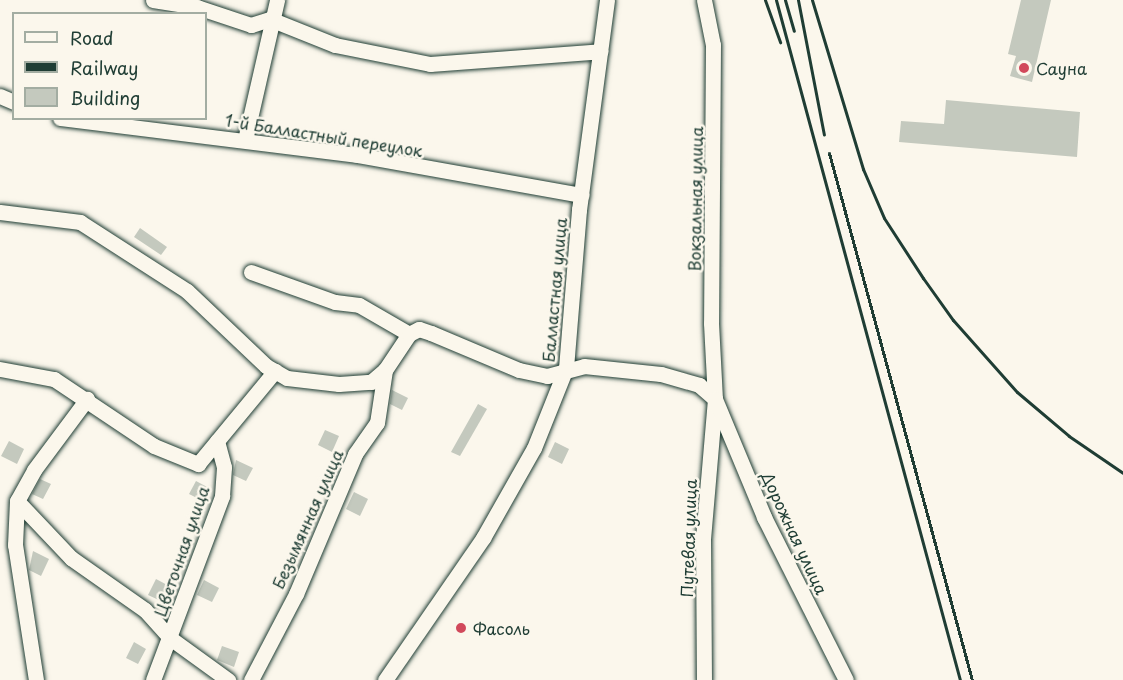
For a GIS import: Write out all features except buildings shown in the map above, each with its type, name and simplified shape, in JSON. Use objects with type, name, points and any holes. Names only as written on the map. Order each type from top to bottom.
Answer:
[{"type":"street","points":[[153,0],[197,7],[251,25],[270,19],[335,45],[430,64],[601,51]]},
{"type":"street","points":[[245,140],[268,53],[270,19],[278,0]]},
{"type":"street","name":"Балластная улица","points":[[385,680],[489,528],[534,448],[566,368],[581,195],[607,0]]},
{"type":"street","name":"Вокзальная улица","points":[[704,0],[713,45],[711,323],[716,399]]},
{"type":"street","name":"1-й Балластный переулок","points":[[77,120],[357,155],[581,195]]},
{"type":"street","points":[[0,212],[80,222],[187,291],[275,371],[309,382],[339,384],[371,382],[385,370],[409,334],[419,329],[537,374],[547,376],[566,368],[584,366],[661,374],[699,385],[716,399]]},
{"type":"street","points":[[251,272],[335,302],[359,305],[409,334]]},
{"type":"street","points":[[0,369],[54,379],[154,446],[178,459],[198,464],[275,371]]},
{"type":"street","name":"Безымянная улица","points":[[251,680],[296,594],[355,454],[377,423],[385,370]]},
{"type":"street","points":[[36,680],[15,545],[17,501],[34,470],[87,399]]},
{"type":"street","name":"Путевая улица","points":[[704,680],[703,538],[716,399]]},
{"type":"street","name":"Дорожная улица","points":[[716,399],[765,517],[846,680]]},
{"type":"street","name":"Цветочная улица","points":[[153,680],[222,496],[224,467],[217,441]]},
{"type":"street","name":"Цветочная улица","points":[[17,501],[71,558],[145,610],[170,638],[228,680]]},
{"type":"railway","points":[[765,0],[780,42]]},
{"type":"railway","points":[[776,0],[960,680]]},
{"type":"railway","points":[[785,0],[794,31]]},
{"type":"railway","points":[[798,0],[824,135]]},
{"type":"railway","points":[[812,0],[863,169],[884,218],[923,278],[953,320],[1017,392],[1069,436],[1123,473]]},
{"type":"railway","points":[[829,153],[972,680]]},
{"type":"place","name":"Сауна","points":[[1024,68]]},
{"type":"place","name":"Фасоль","points":[[461,628]]}]
